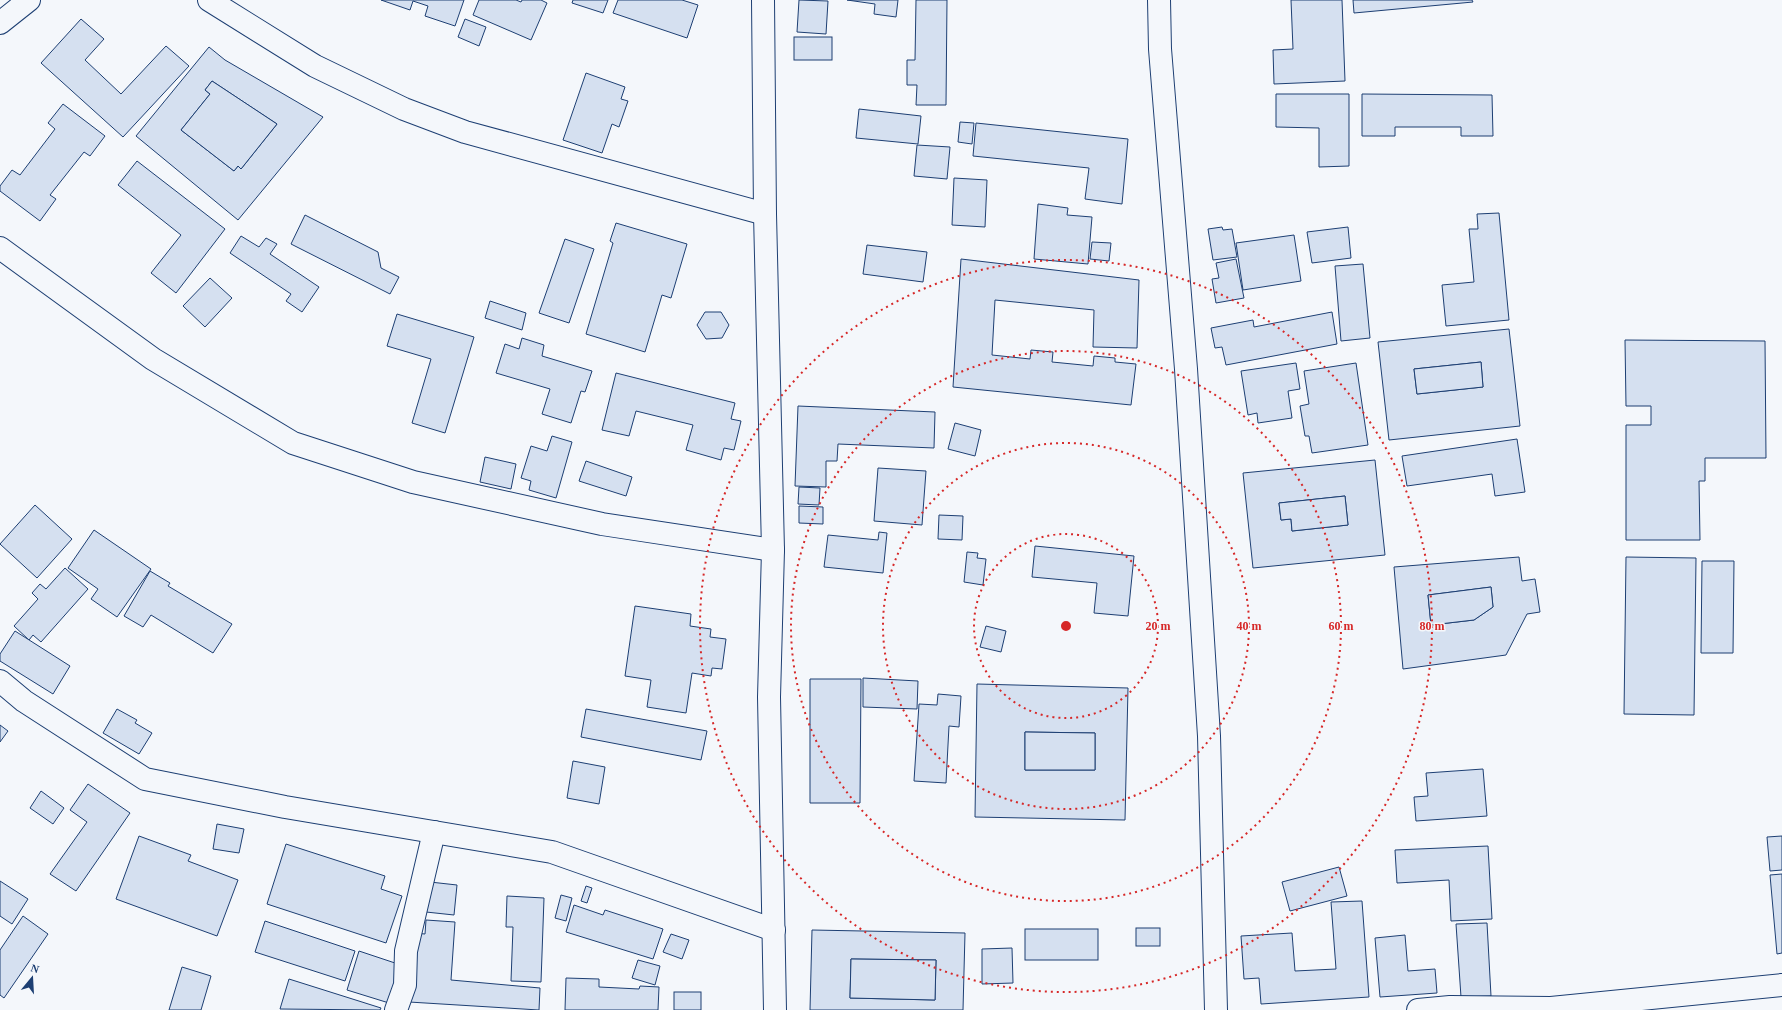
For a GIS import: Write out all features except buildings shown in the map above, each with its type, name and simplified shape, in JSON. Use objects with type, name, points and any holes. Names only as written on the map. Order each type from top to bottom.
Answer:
[{"type":"street","points":[[0,23],[29,0]]},
{"type":"street","points":[[209,0],[315,66],[411,112],[465,132],[765,214]]},
{"type":"street","points":[[764,0],[765,214],[773,550],[769,697],[775,1010]]},
{"type":"street","points":[[1159,0],[1160,49],[1186,369],[1209,736],[1216,1010]]},
{"type":"street","points":[[0,248],[153,358],[293,443],[420,484],[602,524],[773,550]]},
{"type":"street","points":[[0,681],[24,701],[145,779],[286,807],[552,852],[774,930]]},
{"type":"street","points":[[396,1010],[405,985],[406,951],[434,832]]},
{"type":"street","points":[[1418,1010],[1450,1007],[1550,1009],[1782,985]]}]
